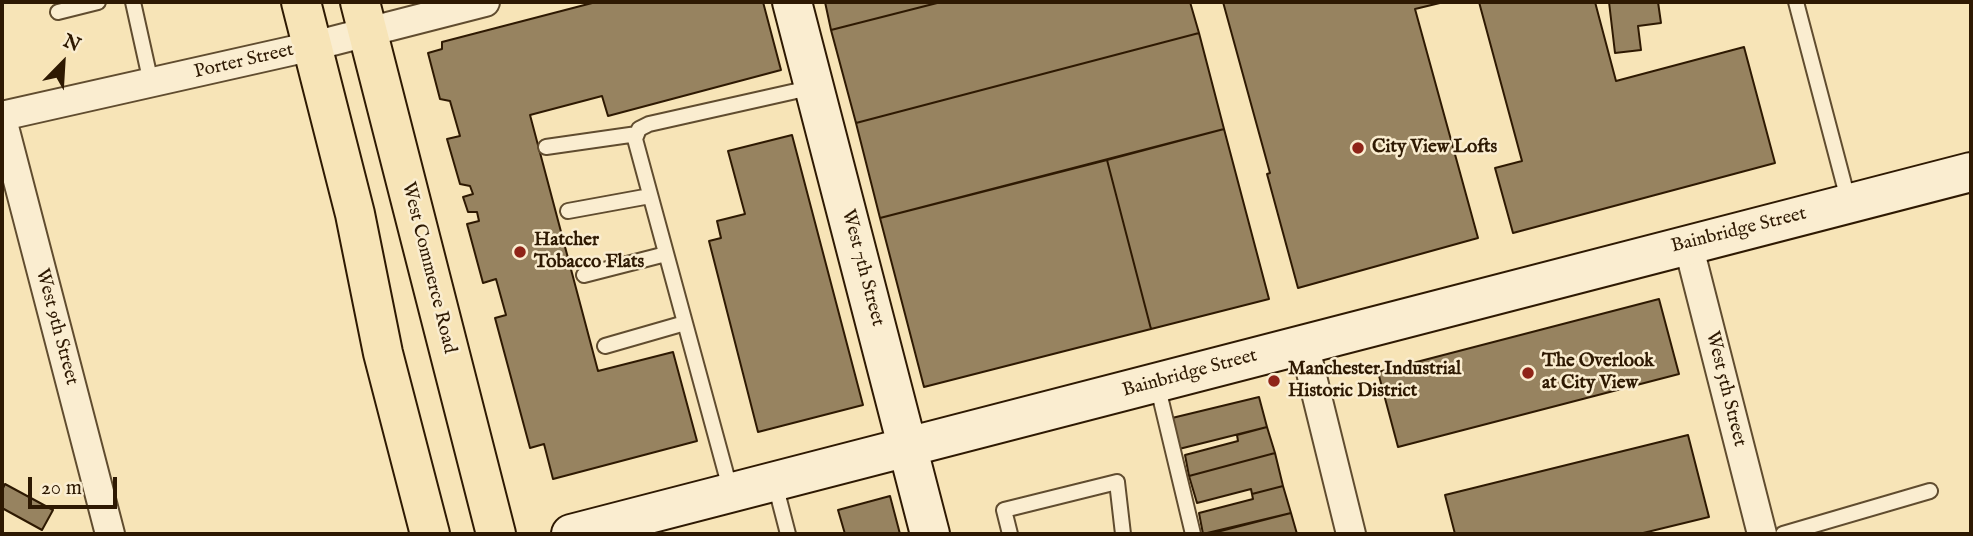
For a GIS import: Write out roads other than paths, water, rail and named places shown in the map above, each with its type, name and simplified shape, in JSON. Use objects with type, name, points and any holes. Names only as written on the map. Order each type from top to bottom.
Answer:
[{"type":"main road","points":[[301,2],[355,214],[383,353],[430,534]]},
{"type":"main road","name":"West Commerce Road","points":[[364,17],[496,534]]},
{"type":"street","name":"Porter Street","points":[[2,117],[313,46],[364,17],[485,2]]},
{"type":"street","name":"West 7th Street","points":[[792,2],[930,534]]},
{"type":"street","name":"West 9th Street","points":[[2,117],[110,534]]},
{"type":"street","name":"Bainbridge Street","points":[[571,534],[909,449],[1971,172]]},
{"type":"street","name":"West 5th Street","points":[[1688,244],[1762,534]]},
{"type":"street","points":[[1304,344],[1351,534]]},
{"type":"lane","points":[[58,12],[98,2]]},
{"type":"lane","points":[[133,2],[151,83]]},
{"type":"lane","points":[[1796,2],[1849,203]]},
{"type":"lane","points":[[732,494],[635,139],[639,129],[649,124],[814,87]]},
{"type":"lane","points":[[545,147],[637,134]]},
{"type":"lane","points":[[568,211],[650,195]]},
{"type":"lane","points":[[584,275],[666,254]]},
{"type":"lane","points":[[604,346],[685,323]]},
{"type":"lane","points":[[1157,383],[1193,534]]},
{"type":"lane","points":[[775,482],[788,534]]},
{"type":"lane","points":[[1010,534],[1004,510],[1116,482],[1123,534]]},
{"type":"lane","points":[[1783,534],[1930,491]]},
{"type":"place","name":"City View Lofts","points":[[1358,148]]},
{"type":"place","name":"Hatcher Tobacco Flats","points":[[520,252]]},
{"type":"place","name":"The Overlook at City View","points":[[1528,373]]},
{"type":"place","name":"Manchester Industrial Historic District","points":[[1274,381]]}]
